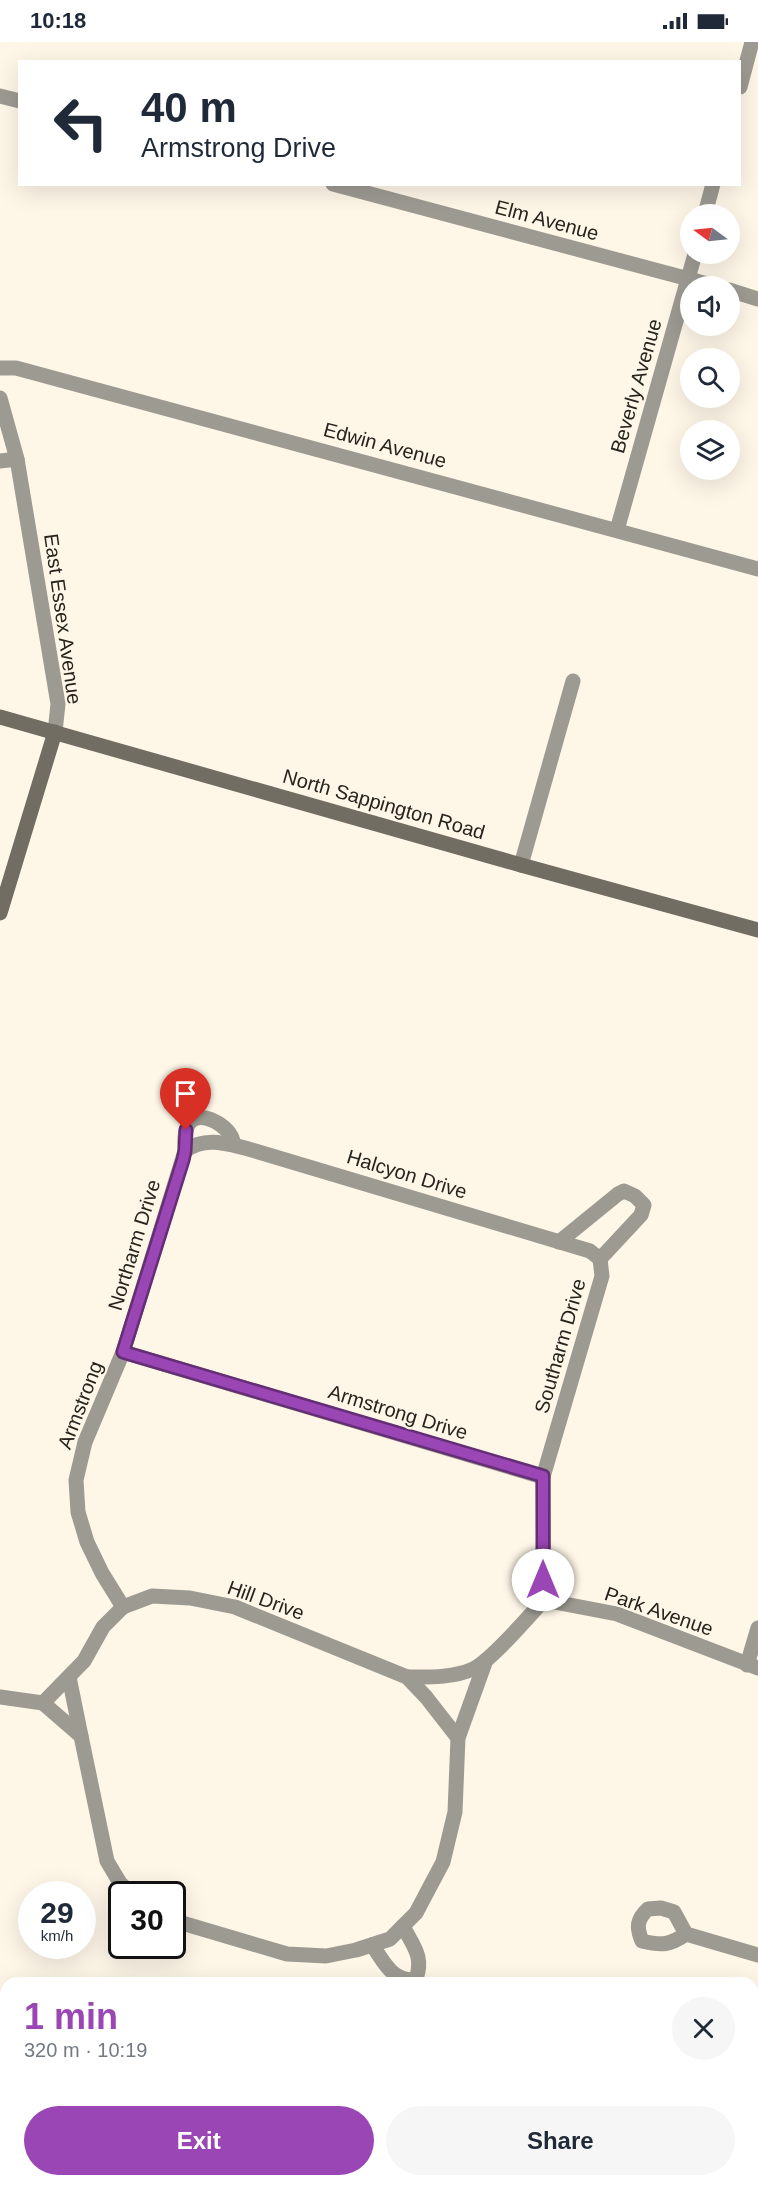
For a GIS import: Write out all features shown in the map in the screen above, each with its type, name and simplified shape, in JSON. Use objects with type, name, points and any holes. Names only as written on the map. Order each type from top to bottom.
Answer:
[{"type":"street","points":[[741,83],[752,42]]},
{"type":"street","points":[[0,96],[18,100]]},
{"type":"street","name":"Elm Avenue","points":[[340,186],[680,277]]},
{"type":"street","points":[[708,204],[712,186]]},
{"type":"street","points":[[740,293],[758,299]]},
{"type":"street","name":"Beverly Avenue","points":[[617,530],[680,307]]},
{"type":"street","name":"Edwin Avenue","points":[[0,368],[16,368],[758,569]]},
{"type":"street","name":"East Essex Avenue","points":[[0,398],[17,459],[58,704],[55,732],[0,913]]},
{"type":"street","points":[[0,461],[17,459]]},
{"type":"street","points":[[521,865],[573,681]]},
{"type":"street","name":"North Sappington Road","points":[[0,717],[758,930]]},
{"type":"street","name":"Northarm Drive","points":[[123,1352],[192,1148],[186,1130],[190,1122],[197,1118],[213,1119],[231,1135],[234,1145]]},
{"type":"street","name":"Halcyon Drive","points":[[192,1148],[209,1141],[234,1145],[590,1251],[600,1259]]},
{"type":"street","name":"Southarm Drive","points":[[543,1476],[602,1276],[600,1259],[641,1215],[644,1205],[635,1196],[624,1191],[559,1242]]},
{"type":"street","name":"Armstrong Drive","points":[[123,1352],[543,1476]]},
{"type":"street","name":"Armstrong","points":[[123,1352],[85,1442],[76,1480],[78,1512],[87,1542],[102,1574],[123,1607]]},
{"type":"street","points":[[543,1476],[544,1600]]},
{"type":"street","name":"Hill Drive","points":[[43,1703],[84,1661],[103,1627],[123,1607],[152,1596],[190,1598],[235,1607],[407,1677],[437,1677],[472,1670],[486,1660],[544,1600]]},
{"type":"street","name":"Park Avenue","points":[[544,1600],[617,1614],[752,1666]]},
{"type":"street","points":[[752,1666],[758,1628]]},
{"type":"street","name":"Hill Drive","points":[[186,1924],[287,1954],[326,1956],[390,1939],[416,1913],[443,1862],[455,1812],[458,1738],[486,1660]]},
{"type":"street","points":[[69,1677],[107,1861],[119,1881]]},
{"type":"street","name":"Hill Drive","points":[[407,1677],[458,1738]]},
{"type":"street","points":[[0,1697],[43,1703],[81,1736]]},
{"type":"street","points":[[403,1926],[418,1953],[420,1967],[417,1977]]},
{"type":"street","points":[[686,1934],[758,1956]]},
{"type":"street","points":[[372,1945],[397,1977]]},
{"type":"route","points":[[186,1130],[183,1160],[123,1352],[543,1476],[543,1580]]}]
